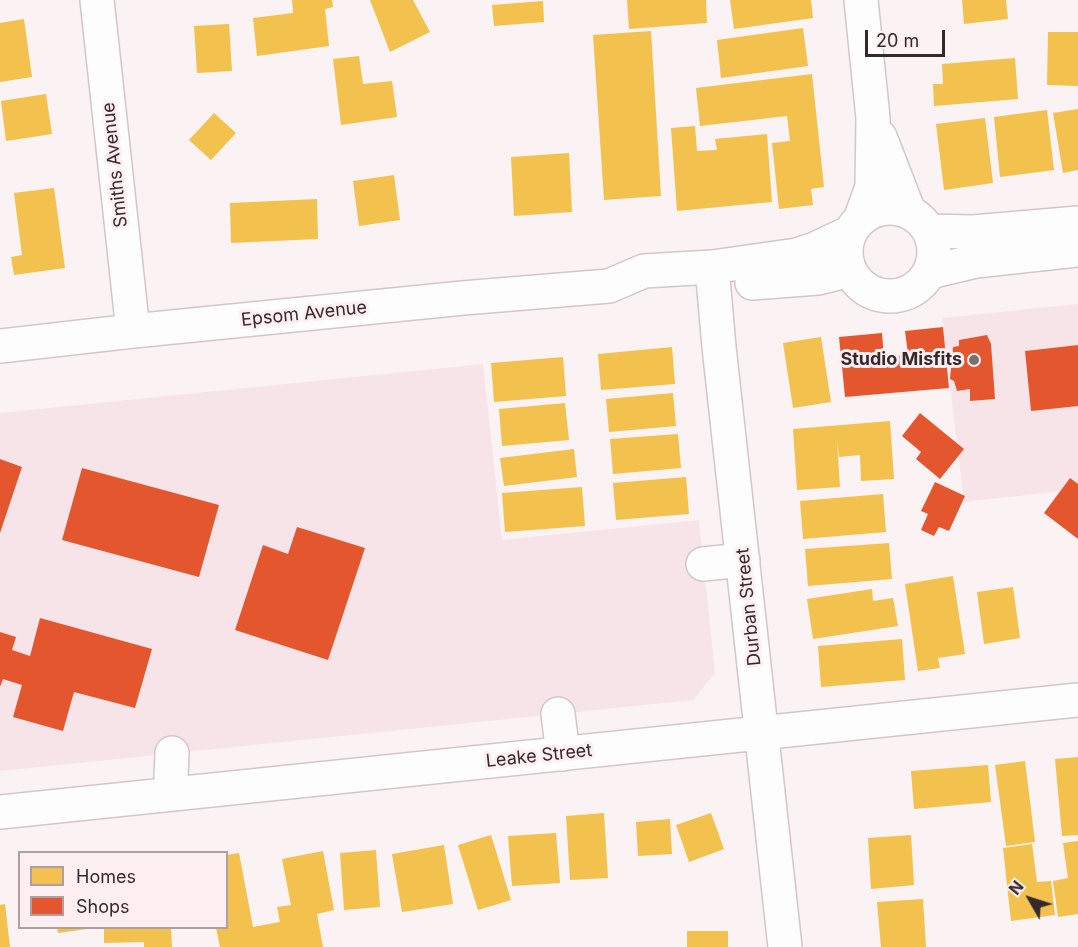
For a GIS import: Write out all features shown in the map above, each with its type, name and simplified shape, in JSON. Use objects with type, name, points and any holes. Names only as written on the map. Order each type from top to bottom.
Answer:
[{"type":"street","name":"Smiths Avenue","points":[[97,0],[133,331]]},
{"type":"street","points":[[861,0],[873,118],[872,187],[845,251],[850,270],[864,289],[886,297],[899,296],[920,284],[930,272],[934,255],[932,239],[919,222],[873,118]]},
{"type":"street","points":[[856,226],[878,210],[889,208],[919,222],[973,232],[1078,223]]},
{"type":"street","name":"Epsom Avenue","points":[[0,346],[452,299],[609,286],[632,295],[797,255],[815,249],[856,226]]},
{"type":"street","points":[[930,272],[976,261],[1078,250]]},
{"type":"street","name":"Epsom Avenue","points":[[713,277],[818,278],[850,270]]},
{"type":"street","name":"Durban Street","points":[[713,277],[785,947]]},
{"type":"street","points":[[703,564],[743,560]]},
{"type":"street","name":"Leake Street","points":[[0,812],[1078,700]]},
{"type":"street","points":[[558,714],[562,754]]},
{"type":"street","points":[[172,753],[173,794]]},
{"type":"shaded area","points":[[1078,304],[1078,489],[964,502],[942,318]]},
{"type":"shaded area","points":[[483,364],[502,540],[699,520],[715,673],[693,700],[0,771],[0,413]]},
{"type":"building: Homes","points":[[292,0],[332,0],[333,7],[325,9],[329,46],[257,56],[253,18],[293,13]]},
{"type":"building: Homes","points":[[370,0],[413,0],[430,32],[390,52]]},
{"type":"building: Homes","points":[[627,0],[706,0],[707,23],[629,29]]},
{"type":"building: Homes","points":[[730,0],[811,0],[813,18],[734,29]]},
{"type":"building: Homes","points":[[962,0],[1006,0],[1008,19],[964,24]]},
{"type":"building: Homes","points":[[543,1],[544,22],[494,26],[492,5]]},
{"type":"building: Homes","points":[[24,19],[32,77],[0,82],[0,23]]},
{"type":"building: Homes","points":[[229,24],[232,71],[197,73],[194,26]]},
{"type":"building: Homes","points":[[803,28],[808,66],[721,78],[717,40]]},
{"type":"building: Homes","points":[[651,31],[661,196],[604,200],[593,35]]},
{"type":"building: Homes","points":[[1048,32],[1078,32],[1078,86],[1047,85]]},
{"type":"building: Homes","points":[[359,56],[363,84],[392,81],[397,117],[341,125],[333,59]]},
{"type":"building: Homes","points":[[1015,58],[1018,99],[934,106],[933,84],[943,84],[942,64]]},
{"type":"building: Homes","points":[[812,74],[824,187],[811,189],[813,205],[779,209],[772,143],[790,141],[787,116],[700,126],[696,88]]},
{"type":"building: Homes","points":[[46,94],[52,134],[6,141],[1,101]]},
{"type":"building: Homes","points":[[1078,109],[1078,170],[1063,173],[1053,113]]},
{"type":"building: Homes","points":[[1047,110],[1054,170],[1000,177],[994,117]]},
{"type":"building: Homes","points":[[214,113],[236,133],[211,160],[189,140]]},
{"type":"building: Homes","points":[[985,118],[993,183],[944,190],[936,124]]},
{"type":"building: Homes","points":[[695,126],[697,151],[717,150],[715,139],[767,134],[772,202],[677,211],[671,128]]},
{"type":"building: Homes","points":[[569,153],[572,212],[514,216],[511,157]]},
{"type":"building: Homes","points":[[394,175],[400,220],[359,226],[353,181]]},
{"type":"building: Homes","points":[[54,188],[65,268],[14,275],[11,257],[22,255],[14,193]]},
{"type":"building: Homes","points":[[317,199],[318,239],[231,243],[230,203]]},
{"type":"building: Homes","points":[[821,337],[831,402],[793,408],[783,343]]},
{"type":"building: Homes","points":[[672,347],[675,384],[601,390],[598,354]]},
{"type":"building: Homes","points":[[563,357],[566,396],[494,402],[491,363]]},
{"type":"building: Homes","points":[[673,393],[676,426],[609,432],[606,399]]},
{"type":"building: Homes","points":[[565,403],[569,440],[502,446],[499,409]]},
{"type":"building: Homes","points":[[890,421],[894,479],[861,481],[860,455],[839,457],[837,440],[840,487],[797,490],[793,429]]},
{"type":"building: Homes","points":[[678,434],[681,468],[613,474],[610,439]]},
{"type":"building: Homes","points":[[574,449],[577,477],[504,486],[500,458]]},
{"type":"building: Homes","points":[[686,477],[689,514],[616,520],[613,483]]},
{"type":"building: Homes","points":[[582,487],[585,526],[505,532],[502,493]]},
{"type":"building: Homes","points":[[883,494],[886,532],[803,539],[800,501]]},
{"type":"building: Homes","points":[[889,543],[892,579],[808,586],[805,549]]},
{"type":"building: Homes","points":[[953,576],[965,654],[938,658],[940,668],[918,671],[905,584]]},
{"type":"building: Homes","points":[[1013,587],[1020,638],[984,644],[977,592]]},
{"type":"building: Homes","points":[[872,589],[873,601],[893,598],[898,626],[813,639],[807,599]]},
{"type":"building: Homes","points":[[902,639],[905,680],[821,687],[818,646]]},
{"type":"building: Homes","points":[[1078,757],[1078,835],[1062,836],[1055,759]]},
{"type":"building: Homes","points":[[1025,761],[1035,842],[1006,846],[995,765]]},
{"type":"building: Homes","points":[[988,765],[991,802],[914,809],[911,771]]},
{"type":"building: Homes","points":[[604,813],[608,878],[570,880],[566,816]]},
{"type":"building: Homes","points":[[711,813],[724,849],[689,862],[676,825]]},
{"type":"building: Homes","points":[[670,819],[672,854],[638,856],[636,822]]},
{"type":"building: Homes","points":[[556,833],[560,883],[512,886],[508,836]]},
{"type":"building: Homes","points":[[491,835],[511,900],[478,910],[458,845]]},
{"type":"building: Homes","points":[[911,835],[914,885],[871,889],[868,838]]},
{"type":"building: Homes","points":[[1078,841],[1078,914],[1058,917],[1053,881],[1068,878],[1063,843]]},
{"type":"building: Homes","points":[[1032,844],[1037,882],[1051,881],[1055,915],[1011,921],[1003,848]]},
{"type":"building: Homes","points":[[444,845],[453,904],[402,912],[392,854]]},
{"type":"building: Homes","points":[[376,850],[380,907],[344,910],[340,853]]},
{"type":"building: Homes","points":[[323,851],[334,910],[317,914],[323,947],[220,947],[216,929],[228,929],[228,855],[239,853],[253,927],[280,922],[277,907],[291,905],[282,859]]},
{"type":"building: Homes","points":[[923,899],[926,947],[881,947],[877,902]]},
{"type":"building: Homes","points":[[5,904],[10,947],[0,947],[0,905]]},
{"type":"building: Homes","points":[[57,929],[87,929],[58,933]]},
{"type":"building: Homes","points":[[104,929],[171,929],[172,947],[144,947],[144,942],[104,943]]},
{"type":"building: Homes","points":[[687,931],[728,931],[728,947],[687,947]]},
{"type":"building: Shops","points":[[943,327],[949,388],[845,397],[839,337],[882,333],[884,357],[908,355],[905,331]]},
{"type":"building: Shops","points":[[987,335],[991,344],[995,399],[970,401],[970,389],[957,391],[954,381],[950,379],[953,347],[959,346],[959,340]]},
{"type":"building: Shops","points":[[1078,345],[1078,406],[1031,411],[1025,351]]},
{"type":"building: Shops","points":[[920,413],[964,449],[940,479],[916,459],[921,452],[902,436]]},
{"type":"building: Shops","points":[[0,459],[22,467],[0,533]]},
{"type":"building: Shops","points":[[82,468],[219,505],[199,577],[62,540]]},
{"type":"building: Shops","points":[[1070,478],[1078,484],[1078,539],[1044,513]]},
{"type":"building: Shops","points":[[935,482],[965,496],[949,531],[939,527],[934,536],[921,530],[928,514],[921,511]]},
{"type":"building: Shops","points":[[297,527],[365,548],[328,660],[235,630],[263,545],[288,554]]},
{"type":"building: Shops","points":[[40,618],[152,649],[135,708],[74,692],[63,731],[13,717],[22,685],[3,679],[0,687],[0,632],[16,637],[12,650],[30,656]]},
{"type":"place","name":"Studio Misfits","points":[[974,360]]}]
